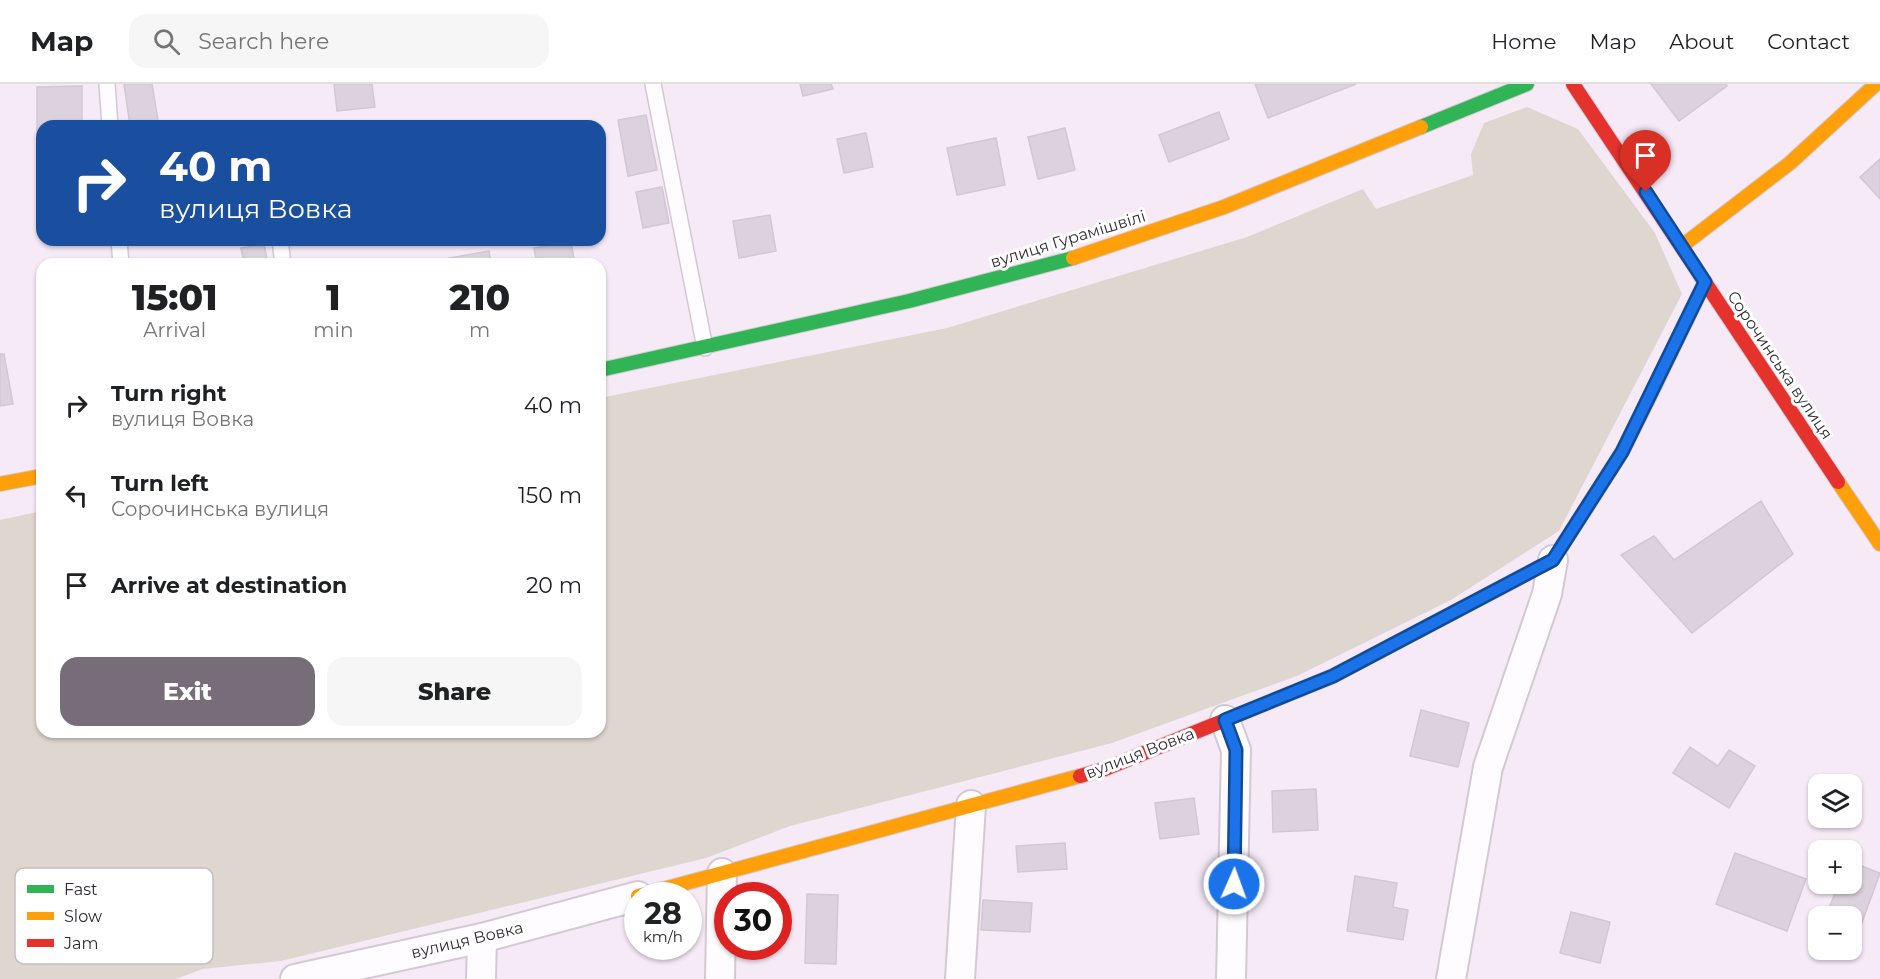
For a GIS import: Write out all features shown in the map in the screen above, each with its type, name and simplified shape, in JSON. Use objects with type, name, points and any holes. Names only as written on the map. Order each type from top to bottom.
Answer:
[{"type":"main road","name":"вулиця Гурамішвілі","points":[[606,369],[909,301],[1074,258],[1224,207],[1527,84]]},
{"type":"main road","name":"Сорочинська вулиця","points":[[1573,84],[1880,544]]},
{"type":"main road","points":[[1682,246],[1790,163],[1876,84]]},
{"type":"main road","name":"вулиця Вовка","points":[[689,882],[1105,769],[1333,676],[1553,560],[1622,452],[1705,282]]},
{"type":"main road","points":[[0,484],[36,477]]},
{"type":"street","points":[[1451,979],[1488,767],[1547,594],[1553,560]]},
{"type":"street","points":[[1225,720],[1236,750],[1231,979]]},
{"type":"street","points":[[960,979],[971,805]]},
{"type":"street","points":[[720,979],[722,873]]},
{"type":"street","name":"вулиця Вовка","points":[[295,979],[482,938],[624,900]]},
{"type":"street","points":[[482,938],[482,979]]},
{"type":"lane","points":[[107,84],[110,120]]},
{"type":"lane","points":[[653,84],[705,348]]},
{"type":"shaded area","points":[[1527,107],[1578,129],[1655,233],[1682,294],[1559,531],[1451,600],[1297,676],[1112,743],[790,826],[706,858],[281,961],[203,969],[176,979],[0,979],[0,520],[36,512],[36,738],[606,738],[606,397],[947,328],[1247,237],[1363,189],[1376,209],[1473,175],[1471,154],[1484,123]]},
{"type":"building","points":[[124,84],[152,84],[158,120],[129,120]]},
{"type":"building","points":[[334,84],[372,84],[375,107],[337,111]]},
{"type":"building","points":[[800,84],[831,84],[833,89],[803,96]]},
{"type":"building","points":[[1255,84],[1356,84],[1268,118]]},
{"type":"building","points":[[1651,84],[1726,84],[1727,86],[1679,121]]},
{"type":"building","points":[[82,86],[82,120],[37,120],[37,87]]},
{"type":"building","points":[[1219,112],[1229,139],[1169,162],[1159,135]]},
{"type":"building","points":[[646,115],[657,170],[628,176],[618,120]]},
{"type":"building","points":[[1065,128],[1075,170],[1038,179],[1028,137]]},
{"type":"building","points":[[866,133],[873,167],[844,173],[837,139]]},
{"type":"building","points":[[996,138],[1005,185],[957,195],[947,148]]},
{"type":"building","points":[[1880,159],[1880,199],[1860,177]]},
{"type":"building","points":[[662,187],[669,223],[643,228],[636,192]]},
{"type":"building","points":[[770,215],[776,251],[739,258],[733,221]]},
{"type":"building","points":[[264,246],[267,258],[243,258],[241,248]]},
{"type":"building","points":[[572,246],[574,258],[536,258],[534,248]]},
{"type":"building","points":[[489,251],[490,258],[449,258]]},
{"type":"building","points":[[0,354],[4,354],[13,404],[0,406]]},
{"type":"building","points":[[1761,501],[1793,554],[1692,633],[1621,555],[1654,536],[1674,560]]},
{"type":"building","points":[[1421,710],[1469,723],[1458,767],[1410,756]]},
{"type":"building","points":[[1690,747],[1718,766],[1729,750],[1755,766],[1729,808],[1673,773]]},
{"type":"building","points":[[1316,789],[1318,830],[1273,832],[1272,791]]},
{"type":"building","points":[[1194,798],[1199,834],[1160,839],[1155,803]]},
{"type":"building","points":[[1065,843],[1067,869],[1018,872],[1016,846]]},
{"type":"building","points":[[1735,853],[1806,879],[1787,931],[1716,904]]},
{"type":"building","points":[[1862,866],[1880,873],[1862,922],[1862,906],[1830,906],[1835,894],[1862,894]]},
{"type":"building","points":[[1355,876],[1397,883],[1393,907],[1408,910],[1403,940],[1347,931]]},
{"type":"building","points":[[807,894],[838,895],[836,964],[805,963]]},
{"type":"building","points":[[983,900],[1032,903],[1030,932],[981,930]]},
{"type":"building","points":[[1571,912],[1610,922],[1600,963],[1560,953]]},
{"type":"traffic: fast","points":[[1421,127],[1527,84]]},
{"type":"traffic: fast","points":[[606,369],[909,301],[1073,258]]},
{"type":"traffic: fast","points":[[1647,402],[1705,282]]},
{"type":"traffic: slow","points":[[1682,246],[1790,163],[1876,84]]},
{"type":"traffic: slow","points":[[1073,258],[1224,207],[1421,127]]},
{"type":"traffic: slow","points":[[1301,689],[1333,676],[1553,560],[1622,452],[1647,402]]},
{"type":"traffic: slow","points":[[0,484],[36,477]]},
{"type":"traffic: slow","points":[[1838,482],[1880,544]]},
{"type":"traffic: slow","points":[[690,882],[1080,776]]},
{"type":"traffic: jam","points":[[1573,84],[1838,482]]},
{"type":"traffic: jam","points":[[1080,776],[1105,769],[1301,689]]},
{"type":"route","points":[[1234,884],[1236,750],[1225,720],[1333,676],[1553,560],[1622,452],[1705,282],[1646,192]]}]
